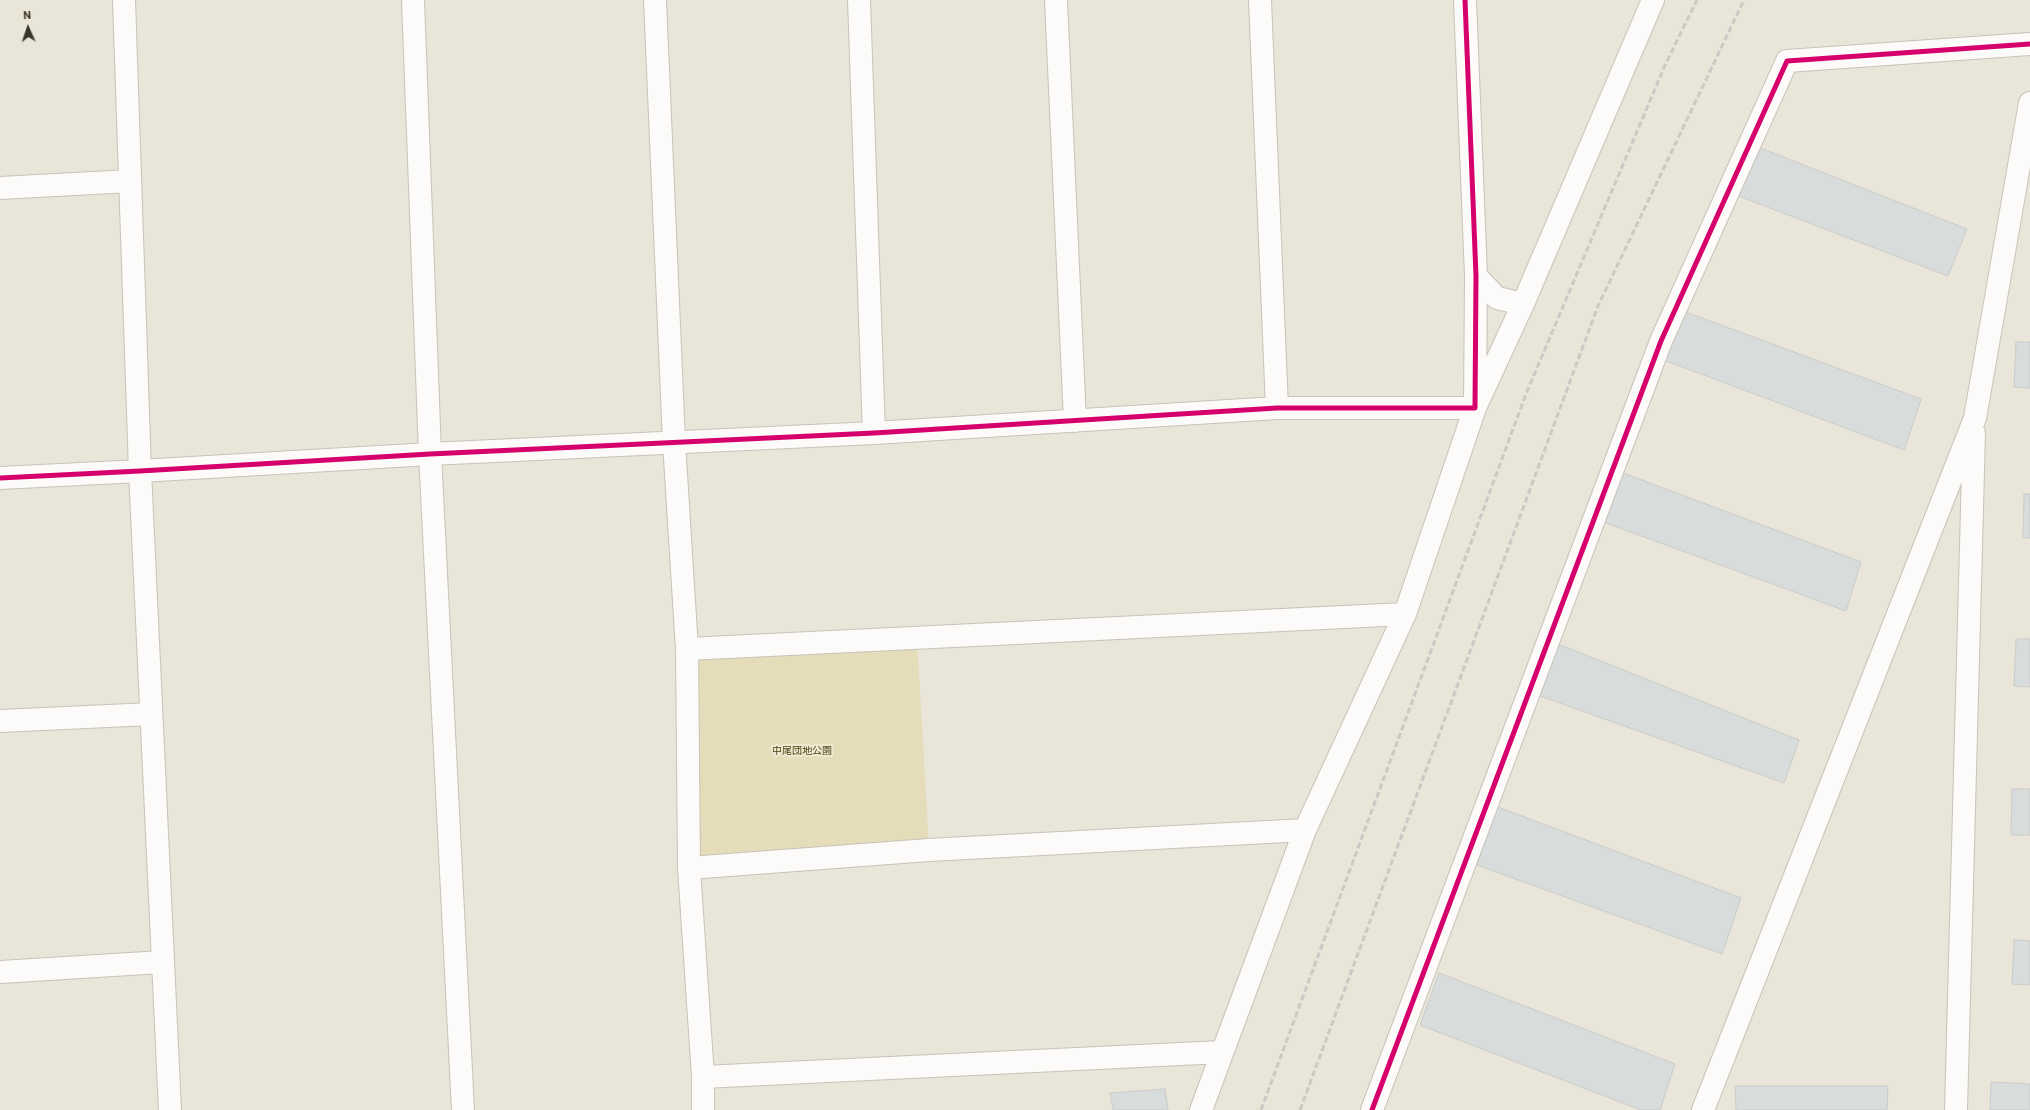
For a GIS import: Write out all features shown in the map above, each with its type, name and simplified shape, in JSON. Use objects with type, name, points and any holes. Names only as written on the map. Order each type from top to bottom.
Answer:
[{"type":"street","points":[[124,0],[140,472],[170,1110]]},
{"type":"street","points":[[413,0],[430,454],[463,1110]]},
{"type":"street","points":[[655,0],[674,442],[687,649],[689,868],[703,1077],[703,1110]]},
{"type":"street","points":[[859,0],[874,433]]},
{"type":"street","points":[[1056,0],[1075,421]]},
{"type":"street","points":[[1260,0],[1277,408]]},
{"type":"street","points":[[1465,0],[1476,276],[1475,408]]},
{"type":"street","points":[[1200,1110],[1305,830],[1405,614],[1475,408],[1524,304],[1653,0]]},
{"type":"street","points":[[1372,1110],[1661,341],[1787,61],[2030,44]]},
{"type":"street","points":[[1956,1110],[1975,418],[2030,103]]},
{"type":"street","points":[[0,188],[130,181]]},
{"type":"street","points":[[1476,276],[1497,298],[1524,304]]},
{"type":"street","points":[[0,478],[140,472],[430,454],[874,433],[1277,408],[1475,408]]},
{"type":"street","points":[[1703,1110],[1975,418]]},
{"type":"street","points":[[687,649],[1405,614]]},
{"type":"street","points":[[0,721],[151,714]]},
{"type":"street","points":[[689,868],[929,850],[1305,830]]},
{"type":"street","points":[[0,972],[162,962]]},
{"type":"street","points":[[703,1077],[1222,1052]]},
{"type":"green space","name":"中尾団地公園","points":[[917,638],[929,850],[689,868],[687,649]]},
{"type":"building","points":[[1745,142],[1967,229],[1948,276],[1728,192]]},
{"type":"building","points":[[1683,311],[1921,399],[1904,450],[1661,359]]},
{"type":"building","points":[[2016,342],[2030,342],[2030,388],[2014,387]]},
{"type":"building","points":[[1615,470],[1861,562],[1846,611],[1598,520]]},
{"type":"building","points":[[2024,494],[2030,494],[2030,538],[2023,538]]},
{"type":"building","points":[[2016,639],[2030,639],[2030,687],[2014,686]]},
{"type":"building","points":[[1558,644],[1799,740],[1784,783],[1540,696]]},
{"type":"building","points":[[2012,789],[2030,789],[2030,835],[2011,835]]},
{"type":"building","points":[[1495,806],[1741,898],[1722,954],[1477,865]]},
{"type":"building","points":[[2014,940],[2030,941],[2030,985],[2012,984]]},
{"type":"building","points":[[1439,973],[1675,1064],[1660,1110],[1641,1110],[1420,1025]]},
{"type":"building","points":[[1991,1082],[2030,1084],[2030,1110],[1990,1110]]},
{"type":"building","points":[[1735,1086],[1888,1086],[1887,1110],[1736,1110]]},
{"type":"building","points":[[1165,1089],[1168,1110],[1113,1110],[1110,1093]]},
{"type":"railway","points":[[1261,1110],[1526,394],[1666,63],[1697,0]]},
{"type":"railway","points":[[1300,1110],[1598,306],[1744,0]]},
{"type":"cycle path","points":[[0,478],[430,454],[874,433],[1277,408],[1475,408],[1476,276],[1465,0]]},
{"type":"cycle path","points":[[1372,1110],[1661,341],[1787,61],[2030,44]]}]
